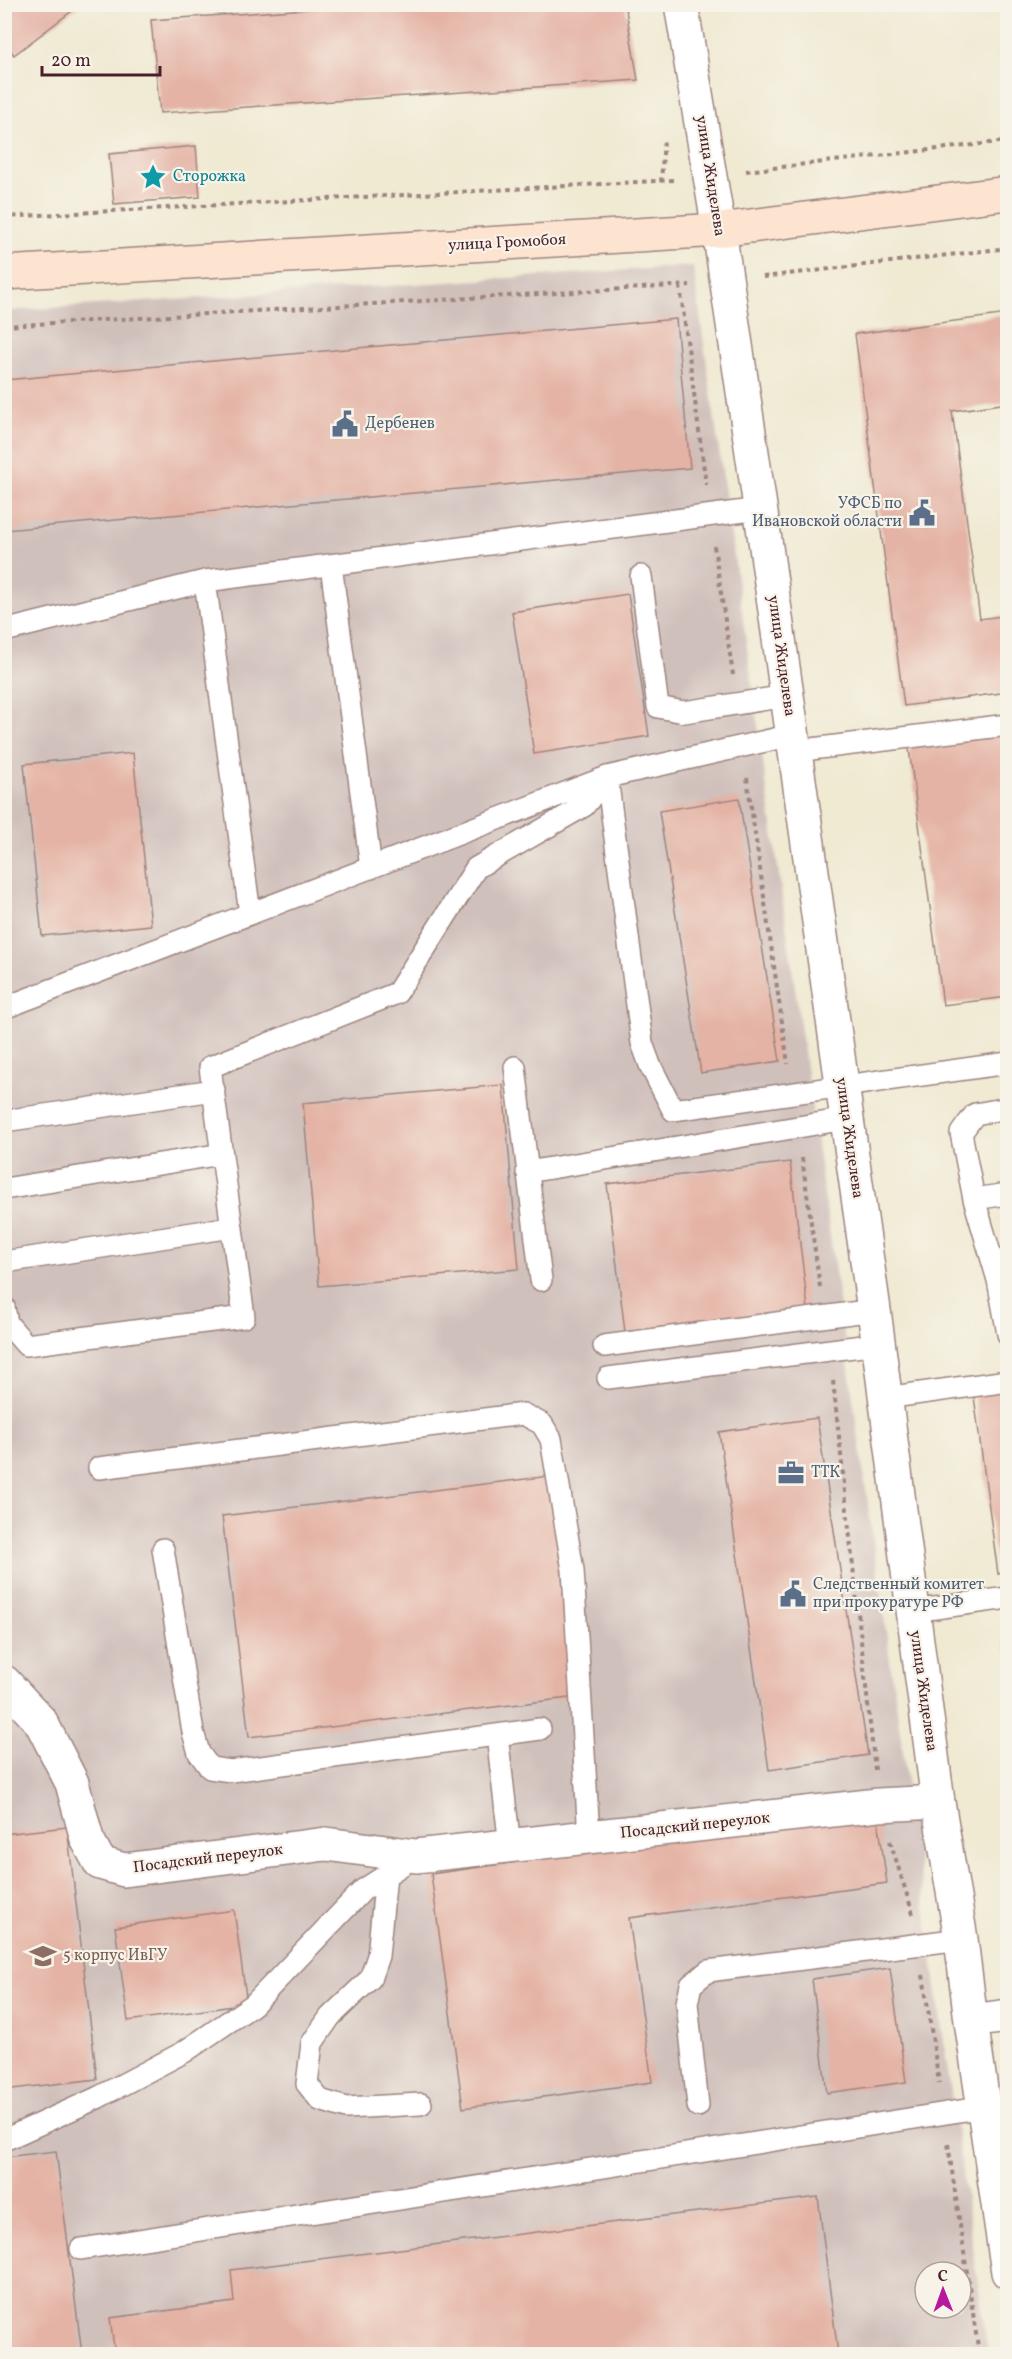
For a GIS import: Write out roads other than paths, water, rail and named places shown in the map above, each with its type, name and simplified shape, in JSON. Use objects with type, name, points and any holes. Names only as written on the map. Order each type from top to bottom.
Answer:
[{"type":"main road","name":"улица Громобоя","points":[[4,273],[719,230],[1008,193]]},
{"type":"street","name":"улица Жиделева","points":[[681,4],[727,282],[794,743],[874,1310],[938,1802],[961,1939],[971,2021],[1007,2258]]},
{"type":"street","name":"Посадский переулок","points":[[4,1682],[41,1722],[72,1783],[87,1839],[100,1863],[124,1870],[326,1844],[416,1856],[878,1805],[938,1802]]},
{"type":"street","points":[[971,2021],[1008,2016]]},
{"type":"lane","points":[[4,631],[205,581],[760,509]]},
{"type":"lane","points":[[331,565],[371,868]]},
{"type":"lane","points":[[641,576],[658,707],[684,712],[787,696]]},
{"type":"lane","points":[[205,581],[250,914]]},
{"type":"lane","points":[[4,1008],[607,777],[794,743],[1008,725]]},
{"type":"lane","points":[[607,777],[642,1043],[650,1065],[673,1110],[1008,1064]]},
{"type":"lane","points":[[4,1307],[7,1323],[26,1345],[244,1317],[210,1067],[397,993],[476,868],[584,806],[607,777]]},
{"type":"lane","points":[[515,1067],[541,1280]]},
{"type":"lane","points":[[4,1121],[214,1090]]},
{"type":"lane","points":[[1008,1108],[975,1114],[961,1133],[974,1199],[1003,1280],[1008,1334]]},
{"type":"lane","points":[[527,1172],[846,1119]]},
{"type":"lane","points":[[4,1189],[222,1155]]},
{"type":"lane","points":[[974,1199],[1008,1194]]},
{"type":"lane","points":[[4,1262],[232,1227]]},
{"type":"lane","points":[[604,1346],[874,1310]]},
{"type":"lane","points":[[608,1378],[878,1344]]},
{"type":"lane","points":[[885,1398],[1008,1381]]},
{"type":"lane","points":[[99,1468],[523,1414],[542,1424],[551,1439],[573,1570],[589,1837]]},
{"type":"lane","points":[[163,1549],[193,1732],[200,1753],[210,1768],[231,1771],[540,1729]]},
{"type":"lane","points":[[913,1611],[1008,1598]]},
{"type":"lane","points":[[496,1735],[510,1846]]},
{"type":"lane","name":"Посадский переулок","points":[[4,2140],[97,2098],[174,2057],[253,2006],[363,1890],[416,1856]]},
{"type":"lane","points":[[386,1875],[378,1956],[370,1979],[330,2017],[312,2043],[307,2084],[320,2100],[346,2108],[421,2104]]},
{"type":"lane","points":[[698,2106],[687,2003],[692,1985],[708,1971],[961,1939]]},
{"type":"lane","points":[[81,2249],[984,2107]]},
{"type":"place","name":"Сторожка","points":[[153,177]]},
{"type":"place","name":"Дербенев","points":[[345,424]]},
{"type":"place","name":"УФСБ по Ивановской области","points":[[922,513]]},
{"type":"place","name":"ТТК","points":[[791,1473]]},
{"type":"place","name":"Следственный комитет при прокуратуре РФ","points":[[793,1594]]},
{"type":"place","name":"5 корпус ИвГУ","points":[[43,1956]]}]
